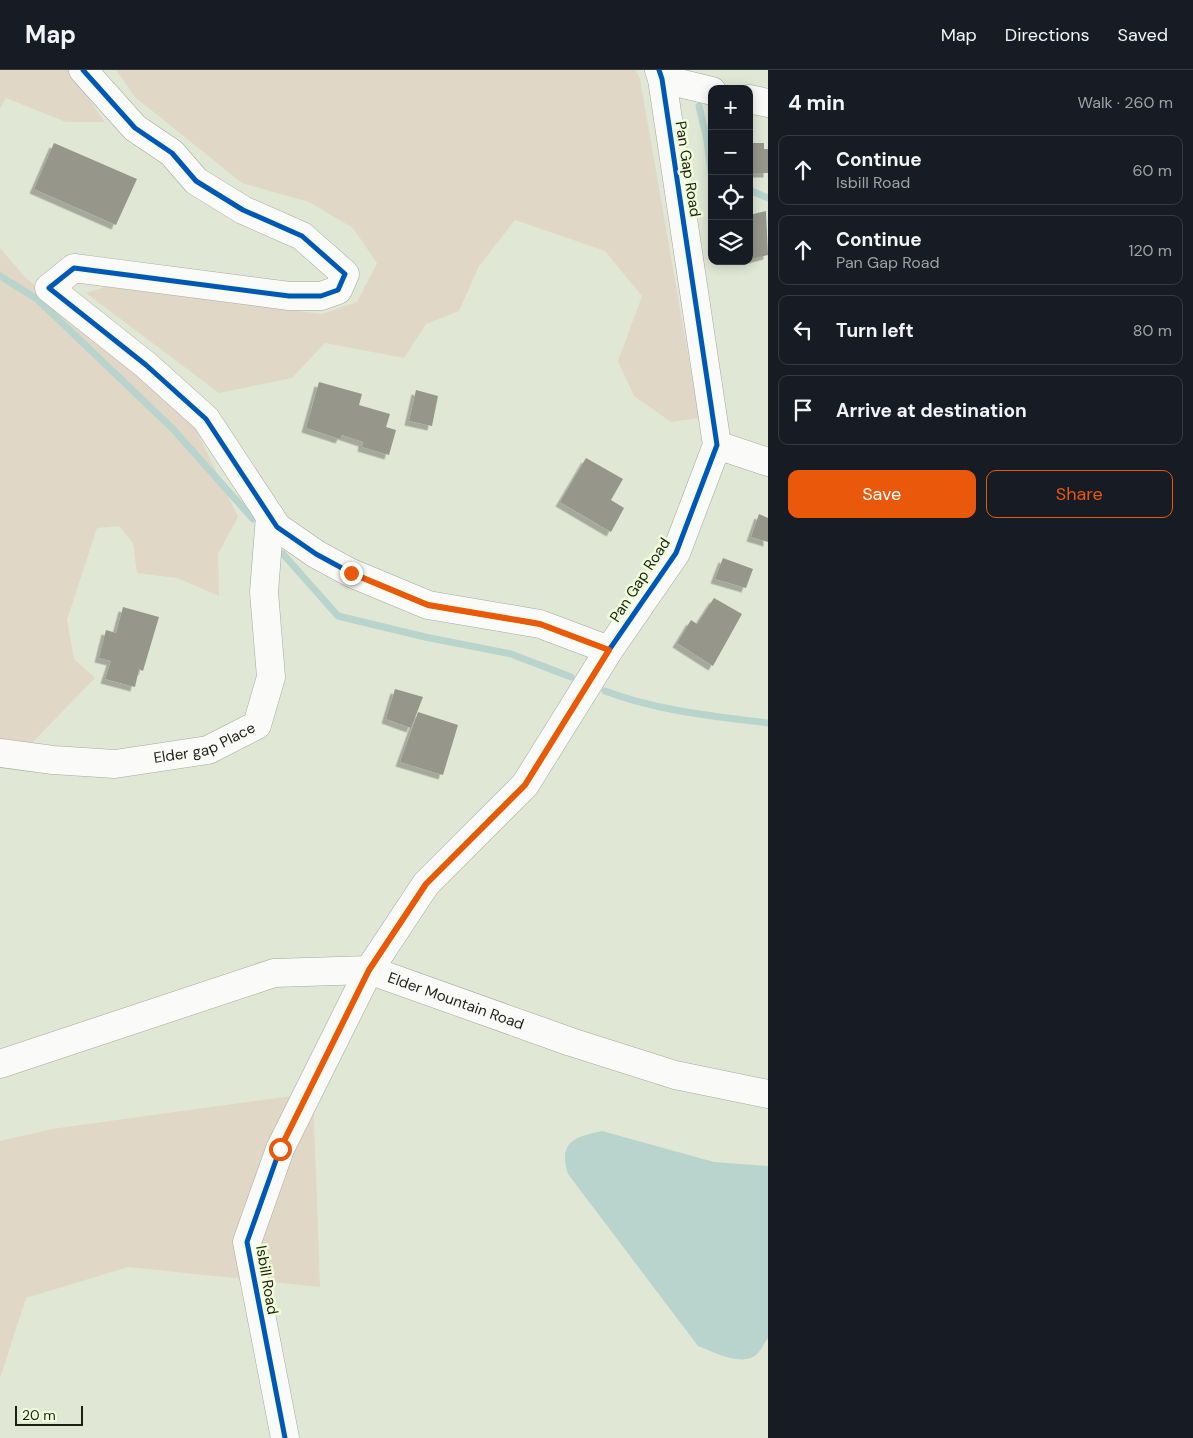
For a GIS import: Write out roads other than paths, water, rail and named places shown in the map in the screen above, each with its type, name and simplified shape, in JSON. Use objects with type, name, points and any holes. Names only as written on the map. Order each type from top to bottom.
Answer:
[{"type":"street","points":[[83,70],[135,128],[172,153],[196,181],[243,210],[302,236],[345,274],[338,290],[321,296],[289,296],[74,268],[49,288],[146,365],[206,419],[277,527],[316,554],[351,573],[428,605],[540,624],[609,650]]},
{"type":"street","points":[[661,75],[708,89]]},
{"type":"street","name":"Pan Gap Road","points":[[369,970],[426,884],[525,785],[609,650],[676,553],[717,445],[661,75]]},
{"type":"street","points":[[753,100],[768,103]]},
{"type":"street","points":[[717,445],[768,462]]},
{"type":"street","name":"Elder gap Place","points":[[0,753],[53,760],[115,764],[208,750],[257,725],[272,677],[264,592],[270,516]]},
{"type":"street","name":"Elder Mountain Road","points":[[0,1064],[274,974],[369,970],[571,1042],[675,1075],[768,1094]]},
{"type":"street","name":"Isbill Road","points":[[285,1438],[247,1242],[280,1149],[369,970]]},
{"type":"water","points":[[602,1131],[714,1162],[768,1166],[768,1338],[756,1355],[743,1360],[735,1359],[719,1355],[698,1346],[568,1174],[565,1163],[567,1148],[576,1139]]},
{"type":"waterway","points":[[699,106],[707,140],[711,175]]},
{"type":"waterway","points":[[753,192],[768,198]]},
{"type":"waterway","points":[[0,276],[37,299],[173,429],[253,519]]},
{"type":"waterway","points":[[283,554],[338,616],[425,637],[511,654],[571,677]]},
{"type":"waterway","points":[[605,691],[665,708],[768,723]]}]
